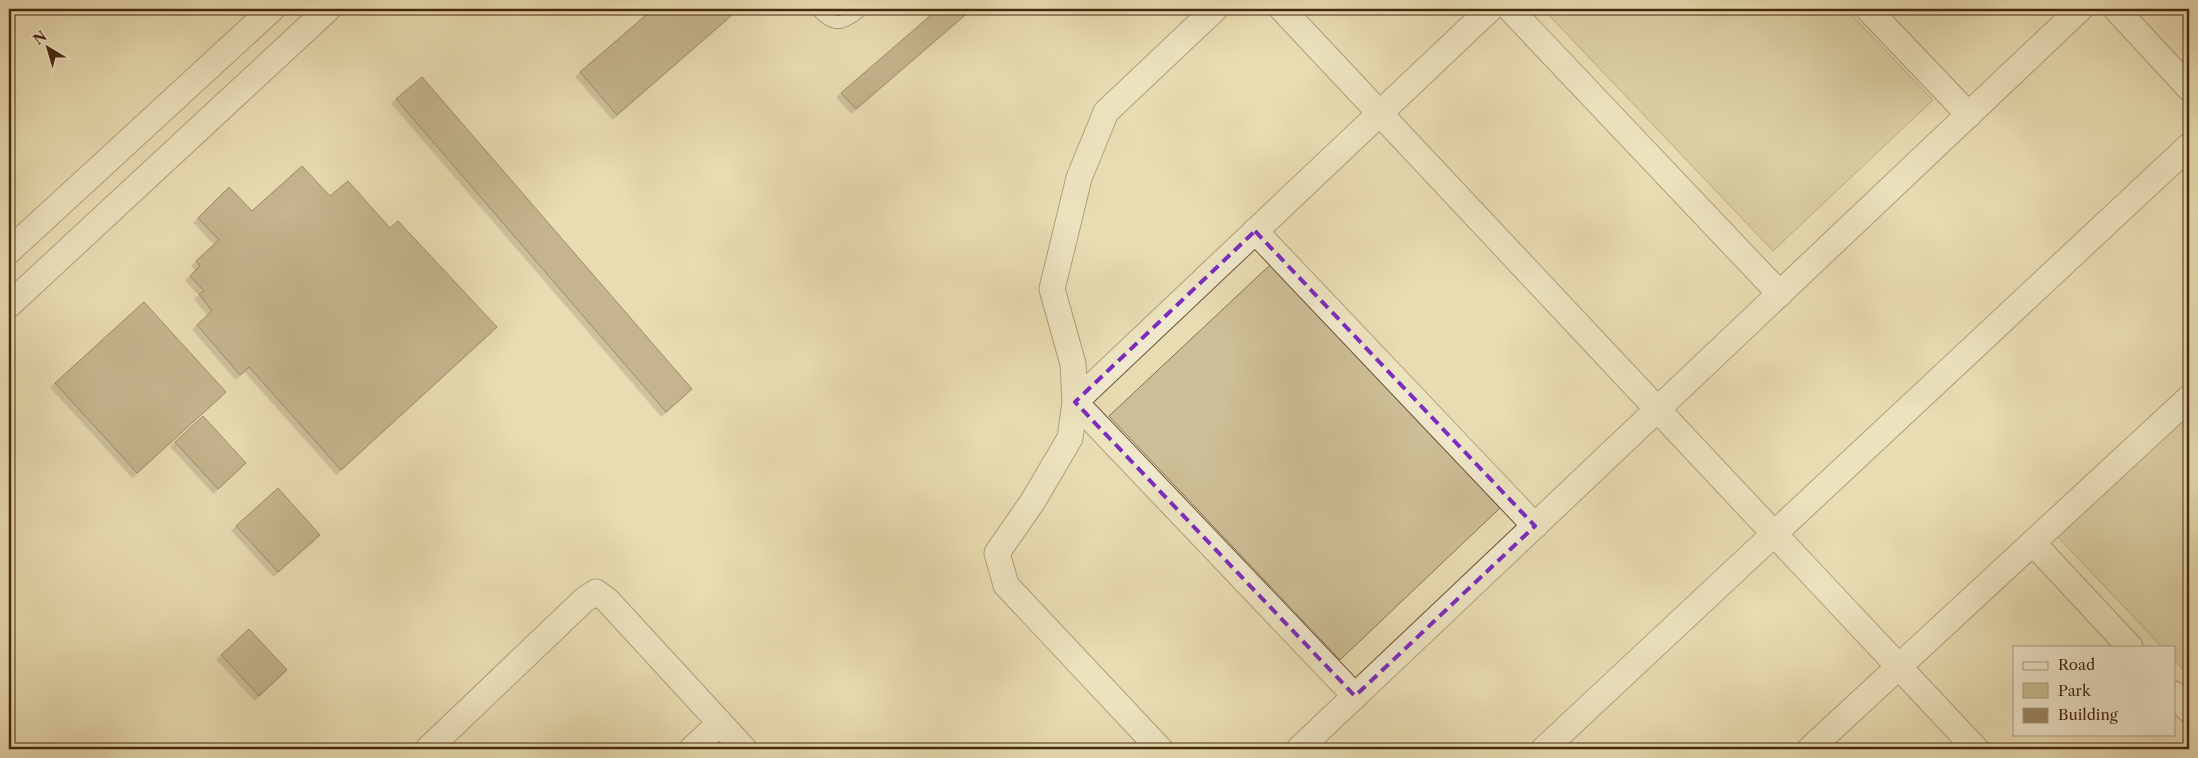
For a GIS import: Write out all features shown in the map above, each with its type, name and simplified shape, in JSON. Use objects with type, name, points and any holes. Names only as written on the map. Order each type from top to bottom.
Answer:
[{"type":"street","points":[[9,251],[272,9]]},
{"type":"street","points":[[9,305],[328,9]]},
{"type":"street","points":[[1160,749],[1006,585],[997,553],[1033,501],[1070,438],[1075,402],[1073,364],[1052,289],[1079,178],[1106,112],[1215,9]]},
{"type":"street","points":[[1282,9],[1976,749]]},
{"type":"street","points":[[1075,402],[1490,9]]},
{"type":"street","points":[[1510,9],[1780,294]]},
{"type":"street","points":[[1868,9],[1969,115]]},
{"type":"street","points":[[1299,749],[2080,9]]},
{"type":"street","points":[[2116,9],[2189,88]]},
{"type":"street","points":[[1544,749],[2189,146]]},
{"type":"street","points":[[1255,231],[1535,526]]},
{"type":"street","points":[[1810,749],[2189,398]]},
{"type":"street","points":[[1075,402],[1355,696]]},
{"type":"street","points":[[2034,542],[2129,646]]},
{"type":"street","points":[[428,749],[584,600],[596,592],[606,600],[744,749]]},
{"type":"street","points":[[2176,696],[2189,710]]},
{"type":"street","points":[[692,749],[720,724]]},
{"type":"lane","points":[[817,9],[830,21],[842,22],[849,20],[862,9]]},
{"type":"highlighted area","points":[[1255,231],[1535,526],[1355,696],[1075,402]]},
{"type":"green space","points":[[1543,9],[1846,9],[1933,100],[1773,251]]},
{"type":"green space","points":[[1270,265],[1500,508],[1340,660],[1109,416]]},
{"type":"green space","points":[[2189,403],[2189,676],[2176,662],[2176,646],[2161,646],[2053,532]]},
{"type":"building","points":[[653,9],[727,9],[732,15],[617,115],[580,72]]},
{"type":"building","points":[[938,9],[972,9],[856,109],[841,93]]},
{"type":"building","points":[[422,77],[692,389],[666,412],[396,99]]},
{"type":"building","points":[[302,166],[330,196],[348,181],[390,228],[398,221],[497,327],[341,470],[249,367],[240,375],[197,325],[212,311],[199,294],[204,291],[190,276],[200,266],[196,261],[219,240],[198,218],[229,187],[252,211]]},
{"type":"building","points":[[144,302],[226,392],[137,473],[55,383]]},
{"type":"building","points":[[203,416],[246,463],[218,489],[175,442]]},
{"type":"building","points":[[278,488],[320,535],[278,572],[236,526]]},
{"type":"building","points":[[249,629],[287,670],[259,696],[221,655]]}]
